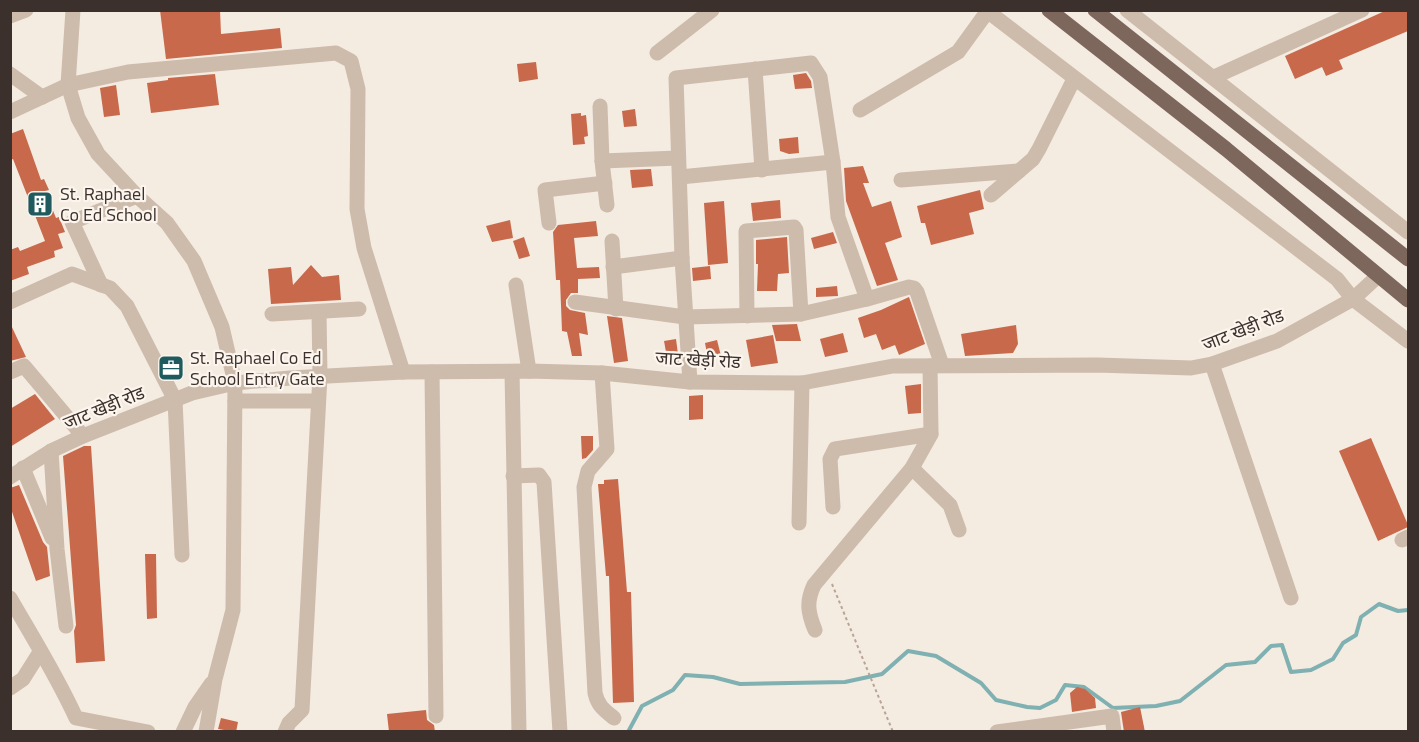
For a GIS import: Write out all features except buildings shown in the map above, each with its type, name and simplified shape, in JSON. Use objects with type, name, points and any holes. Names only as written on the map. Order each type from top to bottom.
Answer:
[{"type":"main road","points":[[1048,10],[1226,149],[1408,300]]},
{"type":"main road","points":[[1106,13],[1408,259]]},
{"type":"street","points":[[10,16],[26,10]]},
{"type":"street","points":[[73,10],[68,85],[78,118],[98,154],[137,196],[167,223],[194,261],[222,327],[235,383],[232,610],[215,679],[206,732]]},
{"type":"street","points":[[657,53],[712,10]]},
{"type":"street","points":[[1127,10],[1408,232]]},
{"type":"street","points":[[1214,77],[1362,10]]},
{"type":"street","points":[[860,110],[958,52],[987,11],[1337,279],[1353,299],[1408,341]]},
{"type":"street","points":[[10,112],[68,85],[128,72],[336,53],[351,61],[358,89],[357,208],[364,248],[403,372]]},
{"type":"street","points":[[690,382],[682,258],[676,78],[811,63],[820,77],[833,162],[838,217],[867,299]]},
{"type":"street","points":[[755,69],[762,170]]},
{"type":"street","points":[[10,74],[42,98]]},
{"type":"street","points":[[991,195],[1019,171],[1039,149],[1074,79]]},
{"type":"street","points":[[600,106],[602,161],[607,206]]},
{"type":"street","points":[[602,161],[678,158]]},
{"type":"street","points":[[680,177],[833,162]]},
{"type":"street","points":[[901,180],[1019,171]]},
{"type":"street","points":[[549,223],[546,190],[605,183]]},
{"type":"street","points":[[101,285],[72,222],[137,196]]},
{"type":"street","points":[[747,316],[746,231],[794,227],[801,314]]},
{"type":"street","points":[[612,241],[616,309]]},
{"type":"street","points":[[613,267],[682,258]]},
{"type":"street","points":[[10,302],[72,274],[110,288],[127,306],[175,400],[182,555]]},
{"type":"street","name":"जाट खेड़ी रोड","points":[[17,472],[51,451],[84,436],[192,393],[235,383],[403,372],[529,372],[602,373],[690,382],[802,383],[893,366],[1097,365],[1191,368],[1212,364],[1277,341],[1353,299],[1377,276]]},
{"type":"street","points":[[516,285],[529,372]]},
{"type":"street","points":[[575,302],[685,317],[747,316],[801,314],[867,299],[909,286],[918,292],[936,366],[931,434],[912,468],[814,585],[809,596],[808,612],[815,630]]},
{"type":"street","points":[[272,314],[359,309]]},
{"type":"street","points":[[285,732],[289,723],[302,710],[320,376],[319,312]]},
{"type":"street","points":[[1212,364],[1291,598]]},
{"type":"street","points":[[10,372],[24,366],[84,436]]},
{"type":"street","points":[[432,372],[436,716]]},
{"type":"street","points":[[512,372],[519,732]]},
{"type":"street","points":[[602,373],[607,449],[588,471],[584,487],[595,693],[601,708],[614,718]]},
{"type":"street","points":[[799,523],[802,383]]},
{"type":"street","points":[[235,401],[318,401]]},
{"type":"street","points":[[833,507],[830,459],[835,449],[931,434]]},
{"type":"street","points":[[51,451],[57,549],[66,626]]},
{"type":"street","points":[[912,468],[950,505],[959,530]]},
{"type":"street","points":[[17,472],[57,549]]},
{"type":"street","points":[[513,476],[539,476],[544,482],[560,732]]},
{"type":"street","points":[[10,598],[60,683],[76,718],[148,732]]},
{"type":"street","points":[[10,688],[23,679],[40,652]]},
{"type":"street","points":[[183,732],[195,707],[215,679]]},
{"type":"street","points":[[997,732],[1112,716],[1114,732]]},
{"type":"path","points":[[827,571],[893,732]]},
{"type":"waterway","points":[[628,732],[642,706],[673,690],[685,675],[713,677],[740,684],[845,682],[882,674],[908,651],[936,656],[981,683],[996,700],[1027,707],[1040,708],[1056,700],[1065,685],[1084,687],[1113,708],[1156,706],[1180,701],[1226,665],[1255,662],[1271,646],[1282,645],[1291,672],[1311,670],[1333,659],[1343,643],[1356,635],[1361,617],[1379,604],[1398,611],[1408,610]]},
{"type":"place","name":"St. Raphael Co Ed School","points":[[40,204]]},
{"type":"place","name":"St. Raphael Co Ed School Entry Gate","points":[[171,368]]}]
